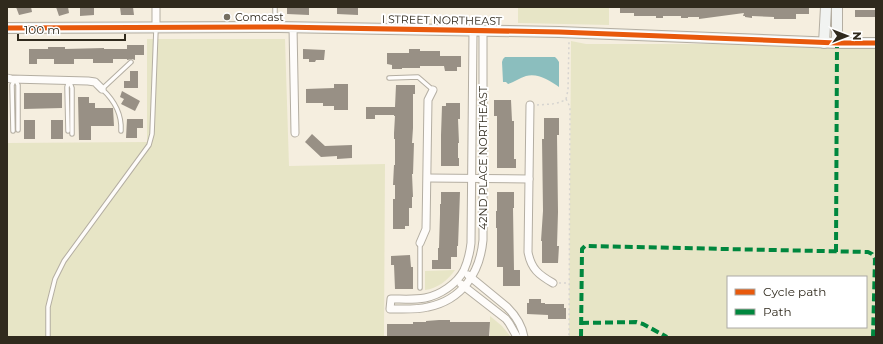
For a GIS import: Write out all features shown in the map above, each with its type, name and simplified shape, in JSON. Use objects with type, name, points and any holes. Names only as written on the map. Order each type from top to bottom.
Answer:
[{"type":"street","points":[[156,7],[156,27]]},
{"type":"street","points":[[824,43],[826,7]]},
{"type":"street","points":[[836,43],[837,7]]},
{"type":"street","points":[[293,27],[295,133]]},
{"type":"street","name":"I STREET NORTHEAST","points":[[7,28],[293,27],[569,33],[824,43],[876,42]]},
{"type":"street","name":"42ND PLACE NORTHEAST","points":[[460,276],[469,257],[471,243],[473,31]]},
{"type":"street","name":"42ND PLACE NORTHEAST","points":[[468,282],[479,262],[482,250],[484,31]]},
{"type":"street","points":[[7,78],[88,81],[95,82],[102,89]]},
{"type":"street","points":[[420,242],[426,229],[428,178],[428,100],[433,90]]},
{"type":"street","points":[[530,105],[528,252],[532,265],[542,277],[553,283]]},
{"type":"street","points":[[428,178],[529,180]]},
{"type":"street","points":[[460,276],[444,290],[426,298],[391,299],[390,309],[418,309],[439,304],[447,301],[468,282]]},
{"type":"street","points":[[460,276],[507,307],[521,326],[524,337]]},
{"type":"street","points":[[460,276],[506,319],[517,337]]},
{"type":"lane","points":[[275,7],[275,27]]},
{"type":"lane","points":[[48,337],[48,308],[55,279],[64,261],[149,145],[152,134],[156,27]]},
{"type":"lane","points":[[121,131],[121,119],[115,103],[111,96],[102,89],[131,62]]},
{"type":"lane","points":[[389,78],[418,77],[433,90]]},
{"type":"lane","points":[[15,79],[18,85],[18,130]]},
{"type":"lane","points":[[13,131],[12,85],[15,79]]},
{"type":"lane","points":[[68,131],[68,87],[70,80]]},
{"type":"lane","points":[[70,80],[72,88],[72,134]]},
{"type":"lane","points":[[420,242],[420,288]]},
{"type":"path","points":[[569,33],[568,90],[566,99],[570,109],[569,337]]},
{"type":"path","points":[[530,105],[563,102],[566,99]]},
{"type":"path","points":[[553,283],[569,283]]},
{"type":"shaded area","points":[[518,7],[609,7],[609,25],[518,23]]},
{"type":"shaded area","points":[[147,39],[285,39],[289,166],[385,164],[384,337],[7,337],[7,143],[147,142]]},
{"type":"shaded area","points":[[571,41],[586,44],[876,44],[876,337],[569,337]]},
{"type":"shaded area","points":[[455,270],[442,283],[434,288],[425,290],[425,271]]},
{"type":"shaded area","points":[[490,316],[502,326],[511,337],[490,337]]},
{"type":"water","points":[[505,57],[555,57],[559,62],[559,87],[535,75],[526,76],[508,84],[503,82],[502,62]]},
{"type":"building","points":[[16,7],[31,7],[32,12],[19,15]]},
{"type":"building","points":[[56,7],[68,7],[69,13],[59,16]]},
{"type":"building","points":[[80,7],[94,7],[94,15],[80,16]]},
{"type":"building","points":[[120,7],[133,7],[134,15],[121,15]]},
{"type":"building","points":[[287,7],[309,7],[309,15],[287,14]]},
{"type":"building","points":[[337,7],[358,7],[358,15],[337,14]]},
{"type":"building","points":[[620,7],[809,7],[809,14],[796,14],[796,19],[774,19],[774,17],[752,16],[752,18],[743,16],[744,13],[699,19],[699,17],[681,18],[681,16],[663,16],[663,18],[656,18],[656,16],[634,16],[634,13],[620,13]]},
{"type":"building","points":[[855,10],[876,10],[876,17],[855,17]]},
{"type":"building","points":[[127,45],[144,45],[144,55],[135,55],[135,60],[113,59],[113,63],[93,63],[93,59],[74,59],[74,64],[54,64],[54,59],[37,59],[37,64],[29,64],[29,49],[65,47],[65,49],[127,49]]},
{"type":"building","points":[[303,49],[325,50],[324,60],[309,62],[309,59],[303,59]]},
{"type":"building","points":[[409,49],[420,49],[420,51],[440,51],[440,56],[461,56],[461,67],[457,67],[457,71],[445,71],[444,66],[420,66],[420,68],[392,69],[392,65],[387,64],[387,53],[409,53]]},
{"type":"building","points":[[130,71],[138,71],[138,88],[124,88],[124,81],[130,81]]},
{"type":"building","points":[[334,84],[348,84],[348,110],[334,110],[334,106],[323,106],[323,103],[306,103],[306,89],[334,88]]},
{"type":"building","points":[[396,85],[415,85],[415,94],[413,94],[412,143],[414,143],[412,174],[413,197],[412,208],[409,208],[409,226],[405,226],[405,229],[393,229],[393,199],[395,199],[395,185],[393,185],[395,165],[395,116],[375,115],[375,119],[366,119],[366,107],[395,107]]},
{"type":"building","points":[[122,91],[140,101],[135,111],[121,104],[124,99],[120,97]]},
{"type":"building","points":[[24,93],[62,93],[62,108],[24,109]]},
{"type":"building","points":[[78,97],[89,97],[89,103],[95,103],[95,108],[113,108],[114,126],[91,126],[91,140],[79,140]]},
{"type":"building","points":[[494,100],[511,100],[512,121],[514,121],[514,159],[516,159],[516,168],[497,168],[497,116],[494,116]]},
{"type":"building","points":[[446,103],[460,103],[460,119],[458,119],[459,166],[441,166],[442,106],[446,106]]},
{"type":"building","points":[[544,118],[559,118],[559,135],[557,135],[558,263],[542,263],[542,139],[544,139]]},
{"type":"building","points":[[127,119],[143,119],[143,128],[137,128],[137,138],[126,138]]},
{"type":"building","points":[[24,120],[35,120],[35,139],[24,139]]},
{"type":"building","points":[[51,120],[63,120],[63,139],[51,139]]},
{"type":"building","points":[[312,134],[325,146],[352,145],[352,158],[337,159],[337,156],[321,157],[305,142]]},
{"type":"building","points":[[441,192],[460,192],[457,257],[451,257],[451,269],[432,269],[432,260],[438,260]]},
{"type":"building","points":[[497,192],[514,192],[514,270],[520,270],[520,286],[503,286],[503,267],[497,267]]},
{"type":"building","points":[[410,255],[411,267],[413,267],[413,289],[395,289],[394,265],[391,265],[391,256]]},
{"type":"building","points":[[529,299],[541,299],[541,303],[545,304],[564,304],[564,308],[566,308],[566,319],[548,319],[548,315],[527,314],[527,303],[529,303]]},
{"type":"building","points":[[450,320],[450,322],[490,322],[489,337],[387,337],[387,324],[413,324],[413,322]]},
{"type":"marked path","points":[[836,252],[837,43]]},
{"type":"marked path","points":[[581,337],[582,249],[585,246],[868,252],[872,254],[875,259],[873,337]]},
{"type":"marked path","points":[[581,323],[636,322],[643,324],[667,337]]},
{"type":"cycle path","points":[[7,28],[279,27],[559,32],[837,43],[876,43]]},
{"type":"place","name":"Comcast","points":[[227,17]]}]
